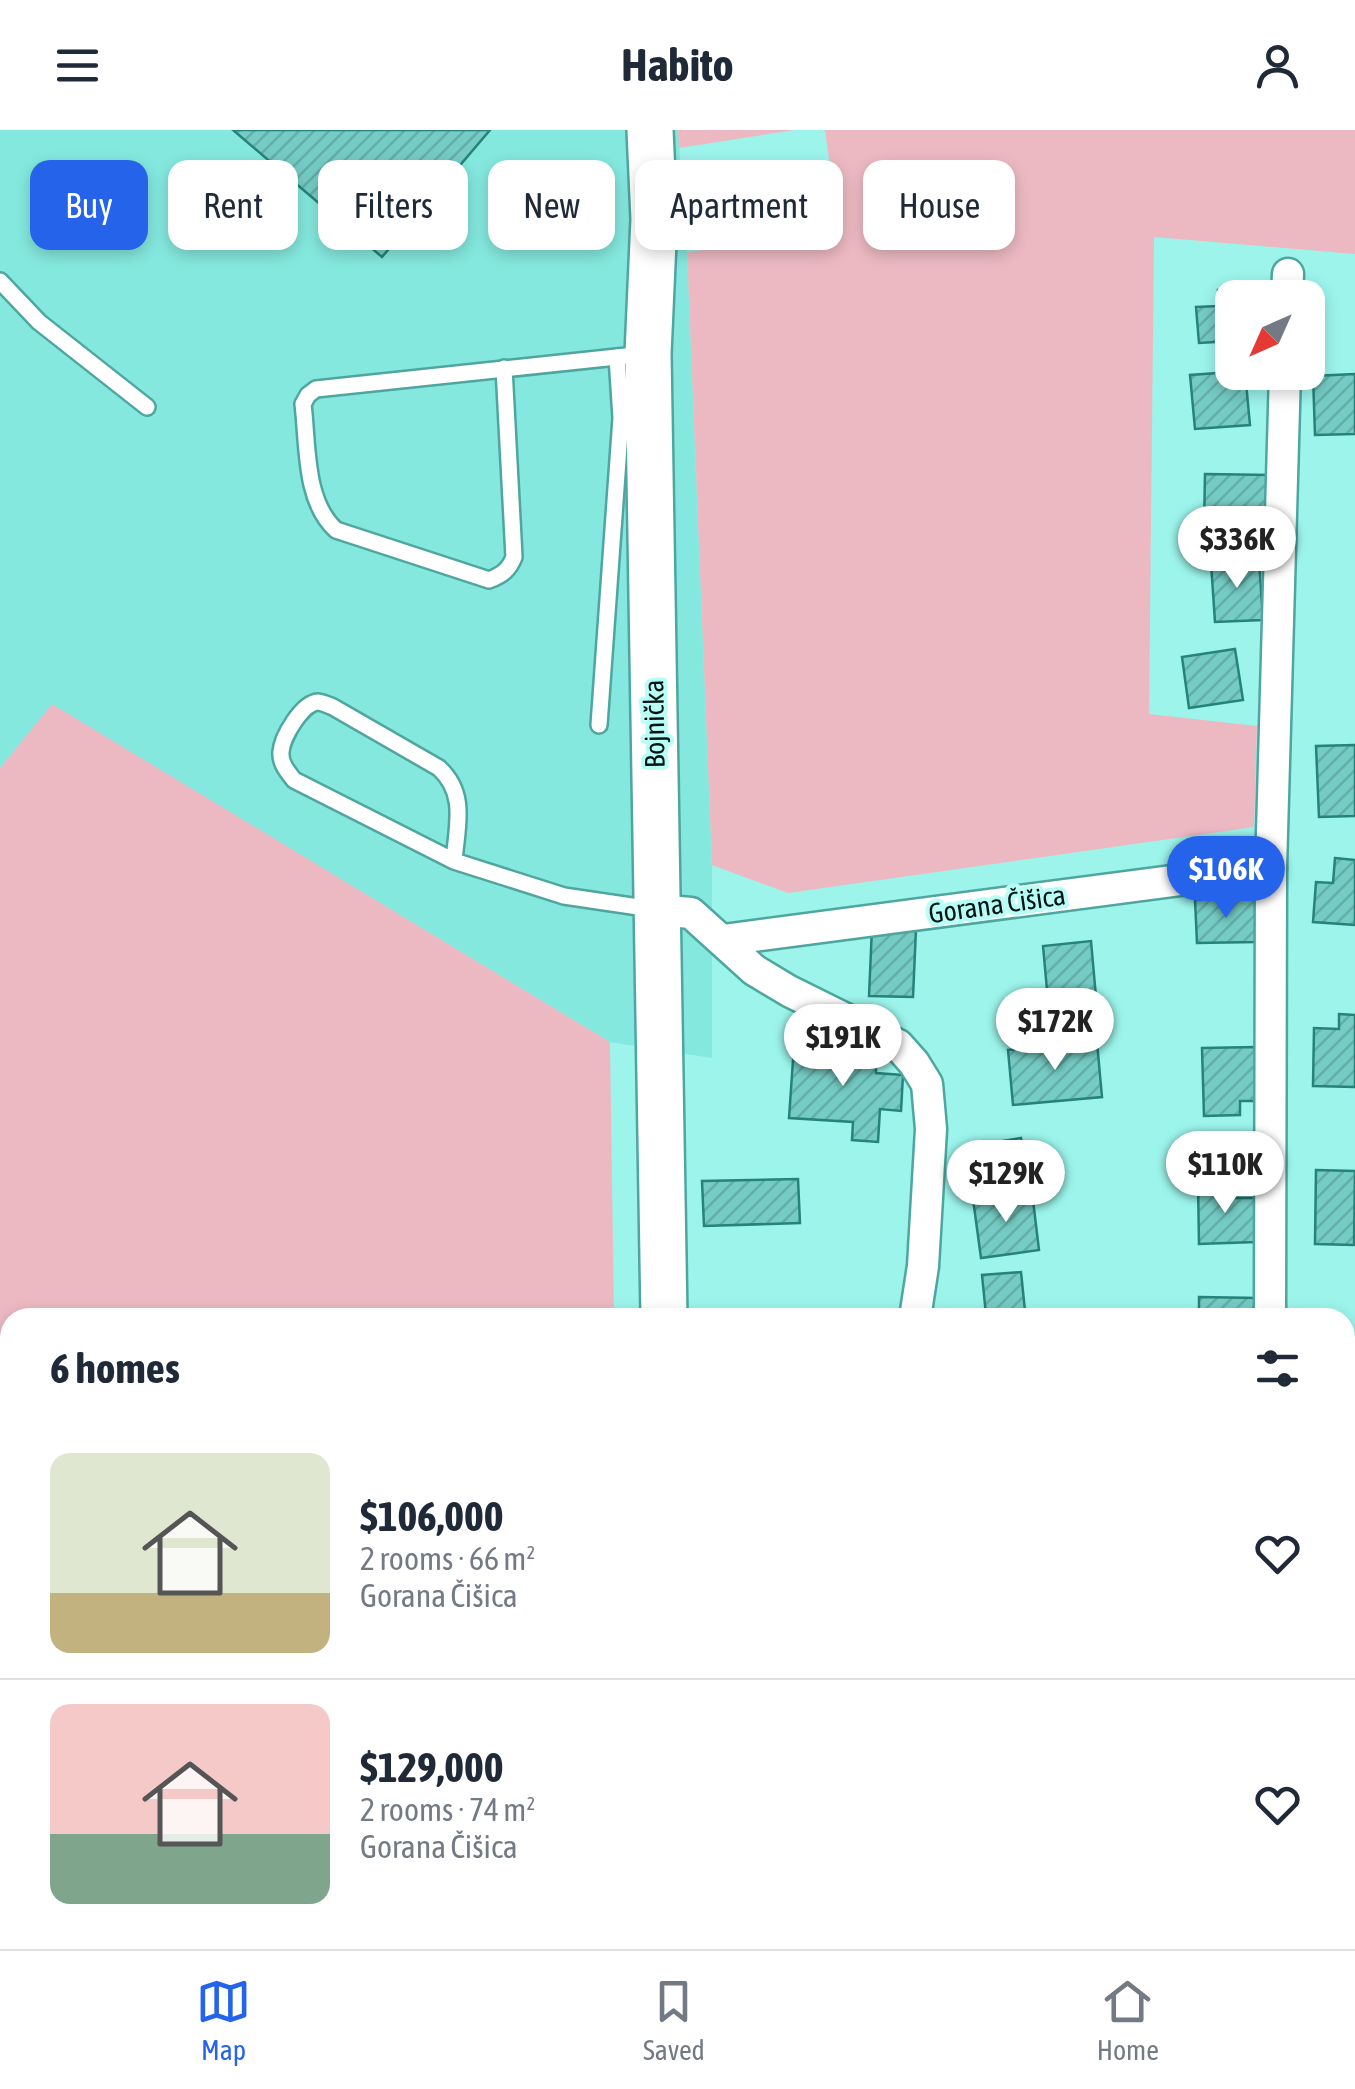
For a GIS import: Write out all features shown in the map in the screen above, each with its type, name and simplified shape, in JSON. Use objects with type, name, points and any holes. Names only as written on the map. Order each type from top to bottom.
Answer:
[{"type":"main road","name":"Bojnička","points":[[650,130],[654,219],[633,355],[656,910],[664,1308]]},
{"type":"street","points":[[1270,1308],[1271,868],[1284,390]]},
{"type":"street","name":"Gorana Čišica","points":[[723,940],[1271,868]]},
{"type":"street","points":[[656,910],[692,912],[754,970],[898,1045],[927,1084],[931,1130],[923,1266],[917,1308]]},
{"type":"lane","points":[[0,281],[39,322],[147,407]]},
{"type":"lane","points":[[504,368],[514,556],[501,576],[489,580],[336,530],[323,518],[316,502],[303,404],[316,389],[504,368],[633,355],[621,418],[599,725]]},
{"type":"lane","points":[[454,860],[458,795],[451,779],[439,768],[333,707],[319,702],[306,706],[281,752],[283,767],[294,780],[454,860],[564,896],[656,910]]},
{"type":"shaded area","points":[[0,130],[678,130],[680,160],[635,160],[635,250],[687,250],[712,865],[712,1058],[610,1042],[52,705],[0,768]]},
{"type":"shaded area","points":[[678,130],[795,130],[679,148]]},
{"type":"shaded area","points":[[825,130],[1355,130],[1355,254],[1154,237],[1149,714],[1257,726],[1254,827],[788,893],[712,865],[687,252],[843,250],[843,160],[829,160]]},
{"type":"shaded area","points":[[52,704],[610,1042],[614,1308],[0,1308],[0,768]]},
{"type":"building","points":[[233,130],[490,130],[464,160],[318,160],[318,202],[298,185],[298,160],[268,160]]},
{"type":"building","points":[[1215,306],[1215,342],[1199,343],[1196,307]]},
{"type":"building","points":[[1215,374],[1215,390],[1247,390],[1250,425],[1195,429],[1190,375]]},
{"type":"building","points":[[1355,374],[1355,434],[1315,435],[1313,390],[1325,390],[1325,375]]},
{"type":"building","points":[[1205,474],[1271,475],[1271,528],[1204,527]]},
{"type":"building","points":[[1259,560],[1263,620],[1215,622],[1211,563]]},
{"type":"building","points":[[1235,649],[1243,700],[1189,708],[1182,657]]},
{"type":"building","points":[[1355,745],[1355,816],[1319,817],[1316,746]]},
{"type":"building","points":[[1335,858],[1355,860],[1355,925],[1313,922],[1316,882],[1333,883]]},
{"type":"building","points":[[1255,898],[1256,942],[1197,943],[1195,900]]},
{"type":"building","points":[[872,927],[916,929],[913,997],[869,996]]},
{"type":"building","points":[[1091,941],[1096,997],[1048,1001],[1043,946]]},
{"type":"building","points":[[1339,1014],[1355,1015],[1355,1087],[1313,1086],[1314,1028],[1339,1029]]},
{"type":"building","points":[[1097,1042],[1102,1097],[1013,1105],[1008,1050]]},
{"type":"building","points":[[794,1046],[876,1052],[876,1073],[903,1075],[901,1111],[880,1109],[878,1142],[852,1140],[853,1122],[789,1118]]},
{"type":"building","points":[[1256,1047],[1257,1101],[1240,1101],[1240,1115],[1204,1116],[1202,1048]]},
{"type":"building","points":[[1021,1138],[1028,1179],[979,1187],[972,1146]]},
{"type":"building","points":[[1316,1170],[1355,1171],[1354,1245],[1315,1244]]},
{"type":"building","points":[[798,1179],[800,1223],[704,1226],[702,1181]]},
{"type":"building","points":[[1231,1183],[1231,1198],[1254,1198],[1255,1242],[1199,1244],[1198,1184]]},
{"type":"building","points":[[1032,1192],[1039,1250],[981,1258],[973,1199]]},
{"type":"building","points":[[1021,1272],[1025,1308],[985,1308],[982,1275]]},
{"type":"building","points":[[1199,1297],[1259,1298],[1259,1308],[1199,1308]]}]
